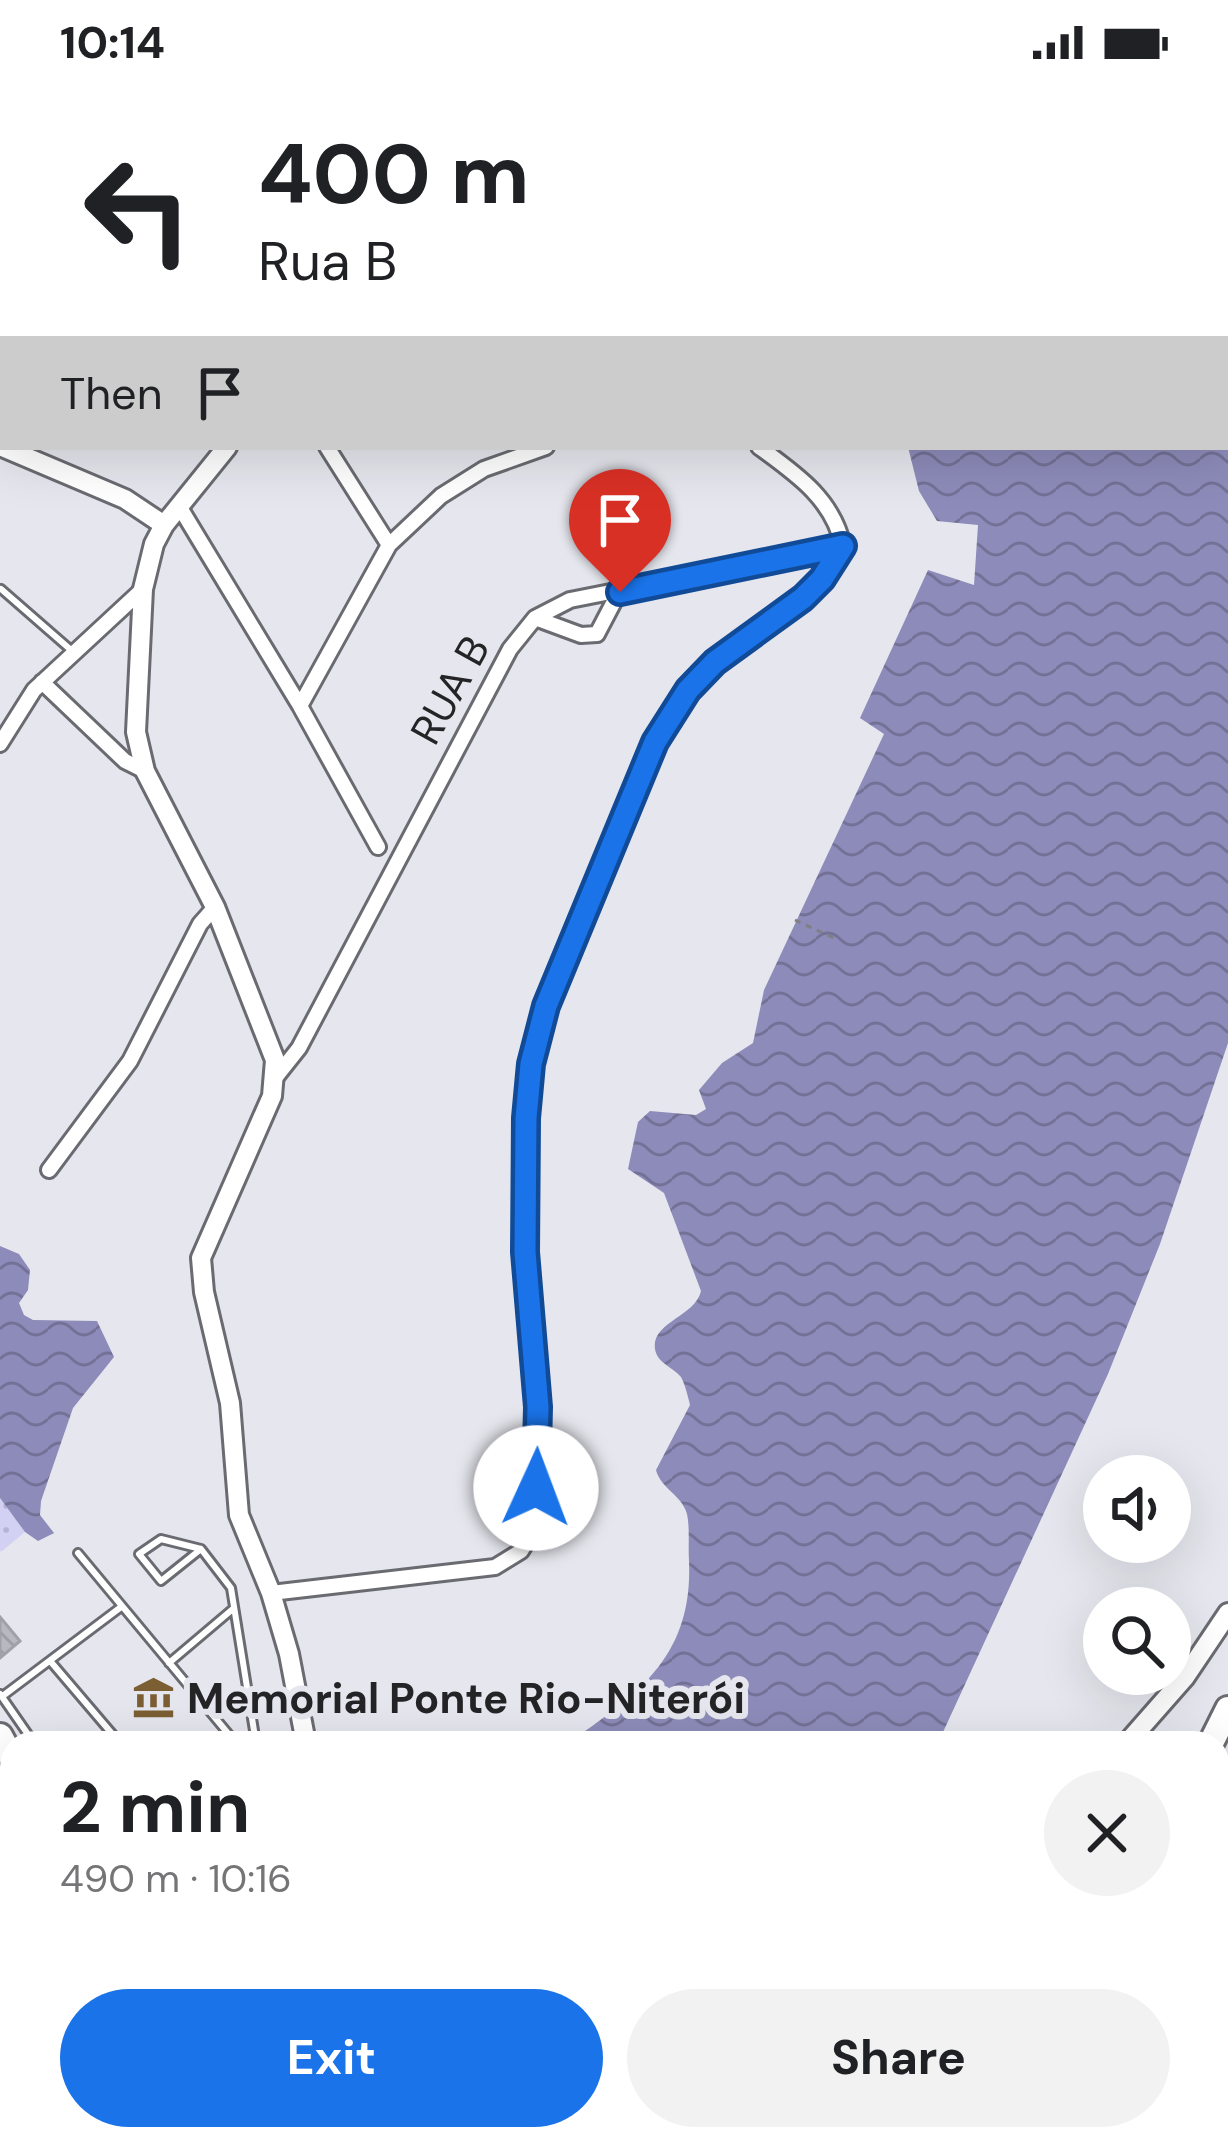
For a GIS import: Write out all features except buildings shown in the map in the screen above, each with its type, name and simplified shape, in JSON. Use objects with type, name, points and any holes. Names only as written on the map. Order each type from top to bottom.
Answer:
[{"type":"street","points":[[10,450],[100,487],[164,525]]},
{"type":"street","points":[[225,450],[164,525],[143,589],[136,732],[145,771],[214,907],[260,1016],[276,1077],[267,1109],[200,1258],[230,1403],[239,1515],[271,1593],[304,1731]]},
{"type":"street","points":[[329,450],[389,545]]},
{"type":"street","points":[[300,706],[389,545],[441,496],[470,478],[539,450]]},
{"type":"street","points":[[271,1593],[495,1567],[521,1551],[529,1538],[538,1407],[525,1252],[526,1118],[531,1064],[546,1006],[655,742],[688,690],[715,662],[803,598],[843,546],[835,517],[820,497],[763,450]]},
{"type":"street","points":[[179,506],[379,847]]},
{"type":"street","name":"RUA B","points":[[276,1077],[299,1048],[510,649],[535,618],[570,600],[843,546]]},
{"type":"street","points":[[0,744],[42,682],[143,589]]},
{"type":"street","points":[[535,618],[580,635],[597,634],[620,592]]},
{"type":"street","points":[[42,682],[125,761],[145,771]]},
{"type":"street","points":[[49,1170],[114,1085],[149,1028],[200,924],[214,907]]},
{"type":"street","points":[[1138,1731],[1185,1677],[1228,1613]]},
{"type":"lane","points":[[1,589],[73,652]]},
{"type":"lane","points":[[201,1549],[160,1581],[139,1554],[161,1539],[201,1549],[231,1588],[254,1731]]},
{"type":"lane","points":[[78,1553],[225,1731]]},
{"type":"lane","points":[[26,1731],[2,1695],[122,1606]]},
{"type":"lane","points":[[169,1663],[234,1608]]},
{"type":"lane","points":[[51,1662],[110,1731]]},
{"type":"lane","points":[[247,1731],[253,1726]]},
{"type":"path","points":[[795,920],[834,938]]},
{"type":"shaded area","points":[[0,1498],[25,1532],[1,1552],[0,1550]]},
{"type":"water","points":[[909,450],[1228,450],[1228,1043],[1160,1244],[1108,1374],[944,1731],[584,1731],[657,1669],[682,1623],[688,1594],[687,1514],[656,1470],[690,1405],[681,1377],[655,1349],[660,1332],[691,1307],[701,1291],[664,1193],[628,1169],[638,1122],[650,1111],[696,1115],[706,1109],[699,1090],[722,1063],[753,1043],[764,990],[884,734],[860,718],[928,570],[974,585],[978,525],[937,521],[919,491]]},
{"type":"water","points":[[0,1246],[19,1254],[30,1270],[28,1290],[19,1303],[24,1315],[33,1320],[97,1321],[114,1357],[73,1408],[41,1501],[40,1515],[54,1533],[38,1541],[25,1532],[0,1498]]},
{"type":"place","name":"Memorial Ponte Rio-Niterói","points":[[153,1698]]},
{"type":"route","points":[[536,1488],[538,1407],[525,1252],[526,1118],[531,1064],[546,1006],[655,742],[688,690],[715,662],[803,598],[843,546],[620,592]]}]
